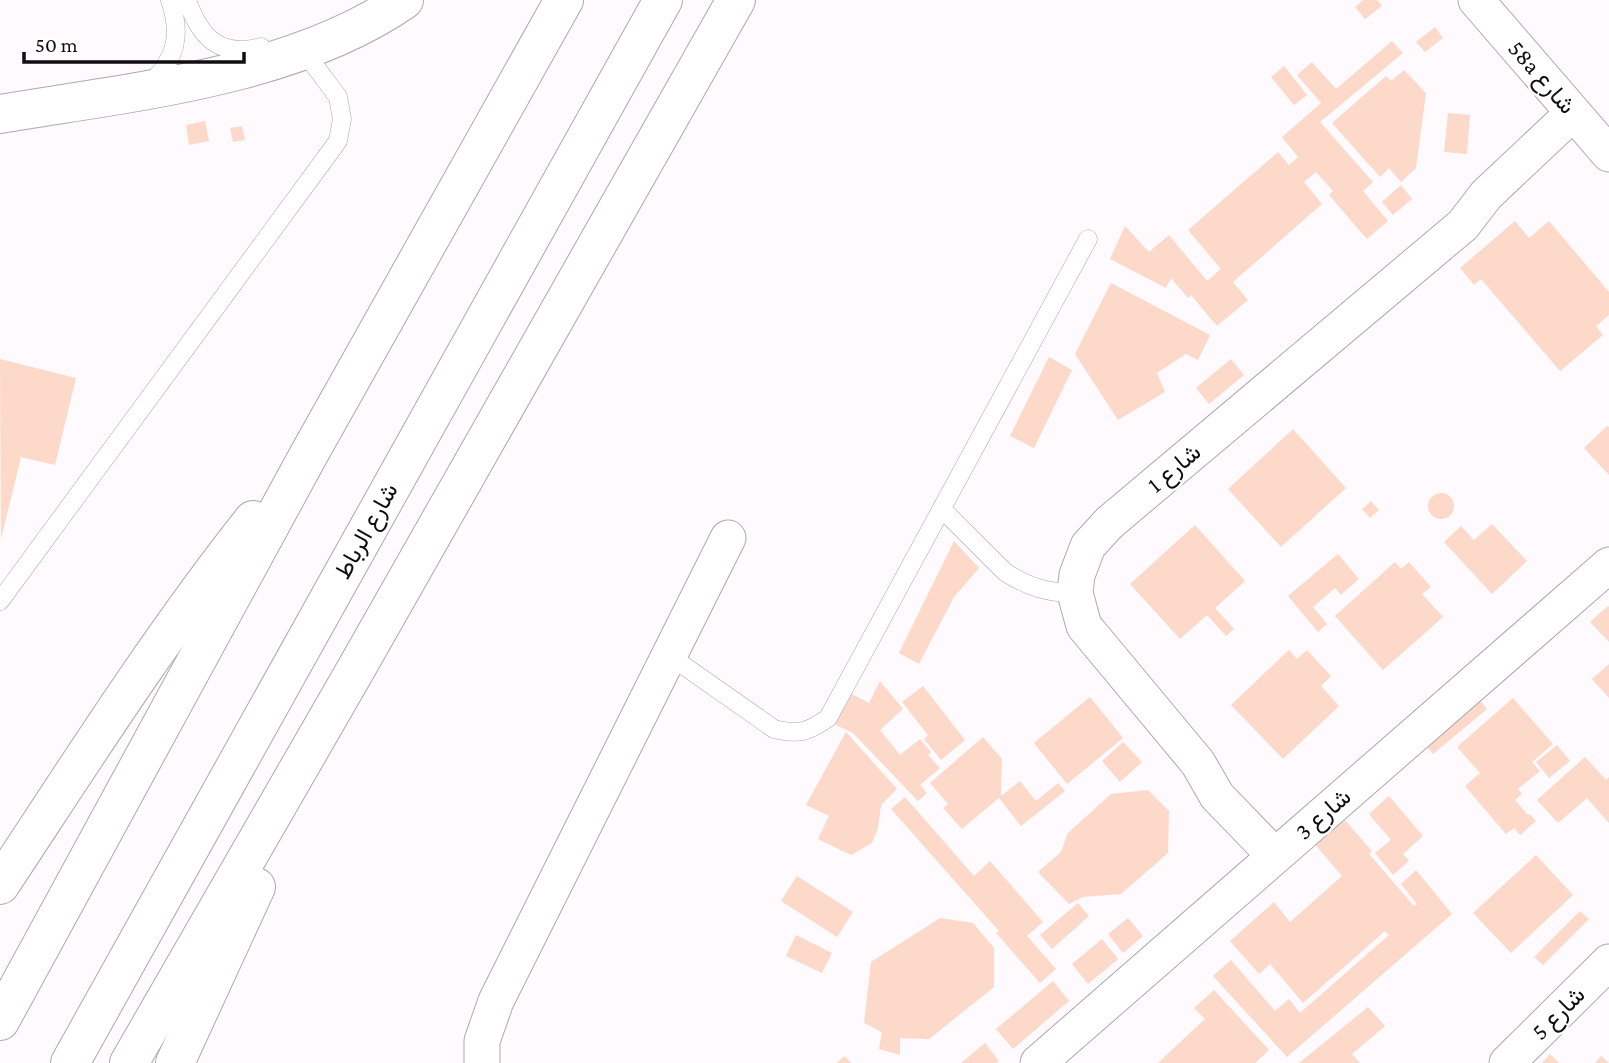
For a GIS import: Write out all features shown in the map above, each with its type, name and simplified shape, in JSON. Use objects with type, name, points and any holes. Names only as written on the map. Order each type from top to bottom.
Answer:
[{"type":"highway","points":[[0,114],[202,80],[303,50],[347,33],[404,0]]},
{"type":"highway","points":[[0,1021],[309,454],[564,0]]},
{"type":"highway","name":"شارع الرباط","points":[[70,1063],[663,0]]},
{"type":"highway","points":[[129,1063],[736,0]]},
{"type":"highway","points":[[0,885],[159,644],[206,579],[309,454]]},
{"type":"highway","points":[[175,1063],[356,669]]},
{"type":"street","name":"58a شارع","points":[[1476,0],[1590,132]]},
{"type":"street","name":"شارع 1","points":[[1282,850],[1217,796],[1198,763],[1084,626],[1076,593],[1081,560],[1098,533],[1463,225],[1496,206],[1590,132]]},
{"type":"street","points":[[482,1063],[482,1041],[496,1001],[728,538]]},
{"type":"street","name":"شارع 3","points":[[1038,1063],[1609,565]]},
{"type":"street","name":"شارع 5","points":[[1507,1063],[1609,962]]},
{"type":"lane","points":[[145,89],[168,64],[174,49],[176,26],[170,0]]},
{"type":"lane","points":[[187,0],[203,33],[212,42],[234,50],[259,48],[329,26],[336,26],[347,33]]},
{"type":"lane","points":[[0,601],[338,141],[342,119],[338,97],[303,50]]},
{"type":"lane","points":[[670,656],[774,729],[793,733],[812,729],[828,718],[1088,239]]},
{"type":"lane","points":[[943,510],[1005,572],[1016,579],[1044,591],[1076,593]]},
{"type":"building","points":[[1363,0],[1377,0],[1382,6],[1365,19],[1355,7]]},
{"type":"building","points":[[1435,27],[1443,38],[1425,52],[1416,42]]},
{"type":"building","points":[[1392,41],[1403,53],[1320,122],[1373,182],[1363,191],[1388,221],[1367,239],[1329,195],[1333,191],[1316,172],[1304,182],[1322,204],[1233,282],[1248,300],[1217,326],[1191,295],[1188,298],[1171,278],[1166,288],[1110,259],[1125,226],[1149,252],[1169,235],[1207,281],[1221,269],[1188,230],[1278,152],[1289,165],[1298,157],[1282,137],[1321,103],[1297,75],[1312,62],[1336,89]]},
{"type":"building","points":[[1284,66],[1307,95],[1294,105],[1271,77]]},
{"type":"building","points":[[1404,70],[1426,93],[1416,168],[1401,182],[1389,168],[1380,177],[1332,123],[1386,76],[1391,81]]},
{"type":"building","points":[[1448,113],[1470,115],[1467,154],[1444,152]]},
{"type":"building","points":[[205,121],[209,141],[189,145],[186,125]]},
{"type":"building","points":[[242,126],[245,140],[233,142],[230,128]]},
{"type":"building","points":[[1401,185],[1412,199],[1393,215],[1382,202]]},
{"type":"building","points":[[1515,221],[1529,238],[1549,221],[1609,292],[1609,315],[1596,326],[1603,335],[1560,371],[1481,279],[1474,285],[1460,268]]},
{"type":"building","points":[[1111,283],[1210,335],[1198,360],[1186,354],[1157,373],[1165,392],[1118,420],[1075,354]]},
{"type":"building","points":[[1049,357],[1072,370],[1034,448],[1010,436]]},
{"type":"building","points":[[0,359],[76,378],[55,465],[21,457],[1,539]]},
{"type":"building","points":[[1231,359],[1244,375],[1209,404],[1196,388]]},
{"type":"building","points":[[1609,427],[1609,475],[1584,448]]},
{"type":"building","points":[[1293,429],[1346,488],[1281,547],[1228,489]]},
{"type":"building","points":[[1441,493],[1450,497],[1454,506],[1450,515],[1441,519],[1432,515],[1428,506],[1432,497]]},
{"type":"building","points":[[1371,501],[1379,510],[1370,518],[1362,509]]},
{"type":"building","points":[[1492,524],[1527,561],[1492,594],[1444,542],[1461,526],[1474,540]]},
{"type":"building","points":[[1195,525],[1245,581],[1215,608],[1234,629],[1226,636],[1207,615],[1180,639],[1130,584]]},
{"type":"building","points":[[954,541],[979,568],[954,597],[919,664],[899,653]]},
{"type":"building","points":[[1338,554],[1359,579],[1341,595],[1335,588],[1313,607],[1327,624],[1318,632],[1288,596]]},
{"type":"building","points":[[1395,562],[1401,569],[1409,562],[1431,587],[1422,594],[1443,617],[1383,670],[1335,616]]},
{"type":"building","points":[[1609,607],[1609,642],[1590,622]]},
{"type":"building","points":[[1289,650],[1297,659],[1307,650],[1331,676],[1321,686],[1339,706],[1283,759],[1231,705]]},
{"type":"building","points":[[1609,664],[1609,698],[1592,679]]},
{"type":"building","points":[[880,681],[903,709],[880,730],[900,755],[920,739],[931,752],[928,755],[940,768],[920,785],[927,793],[918,801],[853,733],[834,724],[850,693],[869,703]]},
{"type":"building","points":[[923,686],[965,740],[941,760],[924,739],[928,735],[902,702]]},
{"type":"building","points":[[1475,694],[1487,709],[1433,754],[1421,739]]},
{"type":"building","points":[[1090,697],[1123,738],[1067,784],[1034,743]]},
{"type":"building","points":[[1513,698],[1553,744],[1532,762],[1540,771],[1518,789],[1522,794],[1515,800],[1536,821],[1520,835],[1514,828],[1506,834],[1465,786],[1480,773],[1457,747]]},
{"type":"building","points":[[846,732],[897,789],[881,805],[878,828],[872,843],[851,855],[818,839],[829,816],[806,805]]},
{"type":"building","points":[[983,737],[1002,759],[1001,796],[1020,781],[1036,801],[1058,783],[1065,791],[1021,826],[999,798],[962,829],[943,808],[948,804],[930,783]]},
{"type":"building","points":[[1123,742],[1142,762],[1120,782],[1102,761]]},
{"type":"building","points":[[1557,745],[1570,761],[1549,778],[1536,762]]},
{"type":"building","points":[[1585,757],[1606,780],[1609,777],[1609,823],[1587,798],[1558,823],[1537,800]]},
{"type":"building","points":[[1148,790],[1169,811],[1168,853],[1121,894],[1083,897],[1069,904],[1038,872],[1061,852],[1068,833],[1111,794]]},
{"type":"building","points":[[1389,796],[1423,836],[1403,854],[1409,861],[1393,875],[1375,853],[1391,840],[1369,814]]},
{"type":"building","points":[[905,797],[974,876],[990,861],[1043,922],[1027,936],[1056,969],[1040,983],[996,933],[999,931],[891,809]]},
{"type":"building","points":[[1336,810],[1372,851],[1369,854],[1414,906],[1417,904],[1401,884],[1416,870],[1452,914],[1287,1057],[1213,976],[1231,960],[1275,1011],[1289,999],[1300,1013],[1389,935],[1385,931],[1303,1003],[1270,964],[1259,974],[1230,941],[1274,902],[1290,922],[1342,876],[1307,835]]},
{"type":"building","points":[[1536,855],[1573,895],[1511,953],[1473,913]]},
{"type":"building","points":[[797,876],[853,912],[837,937],[781,901]]},
{"type":"building","points":[[1078,903],[1089,916],[1052,949],[1040,935]]},
{"type":"building","points":[[1580,911],[1589,919],[1543,965],[1534,957]]},
{"type":"building","points":[[940,918],[973,923],[994,948],[994,987],[929,1039],[900,1038],[900,1055],[879,1049],[882,1032],[864,1023],[871,962]]},
{"type":"building","points":[[1128,918],[1143,936],[1123,953],[1108,934]]},
{"type":"building","points":[[796,935],[832,953],[822,973],[786,956]]},
{"type":"building","points":[[1102,939],[1118,959],[1088,984],[1072,964]]},
{"type":"building","points":[[1053,981],[1069,1001],[1013,1049],[996,1029]]},
{"type":"building","points":[[1214,990],[1269,1050],[1255,1063],[1158,1063],[1205,1019],[1194,1008]]},
{"type":"building","points":[[1368,1007],[1385,1026],[1352,1054],[1360,1063],[1299,1063]]},
{"type":"building","points":[[985,1043],[999,1061],[997,1063],[961,1063]]},
{"type":"building","points":[[1550,1054],[1559,1063],[1542,1063]]},
{"type":"building","points":[[845,1056],[851,1063],[836,1063]]},
{"type":"building","points":[[1601,1056],[1609,1063],[1595,1063]]}]
